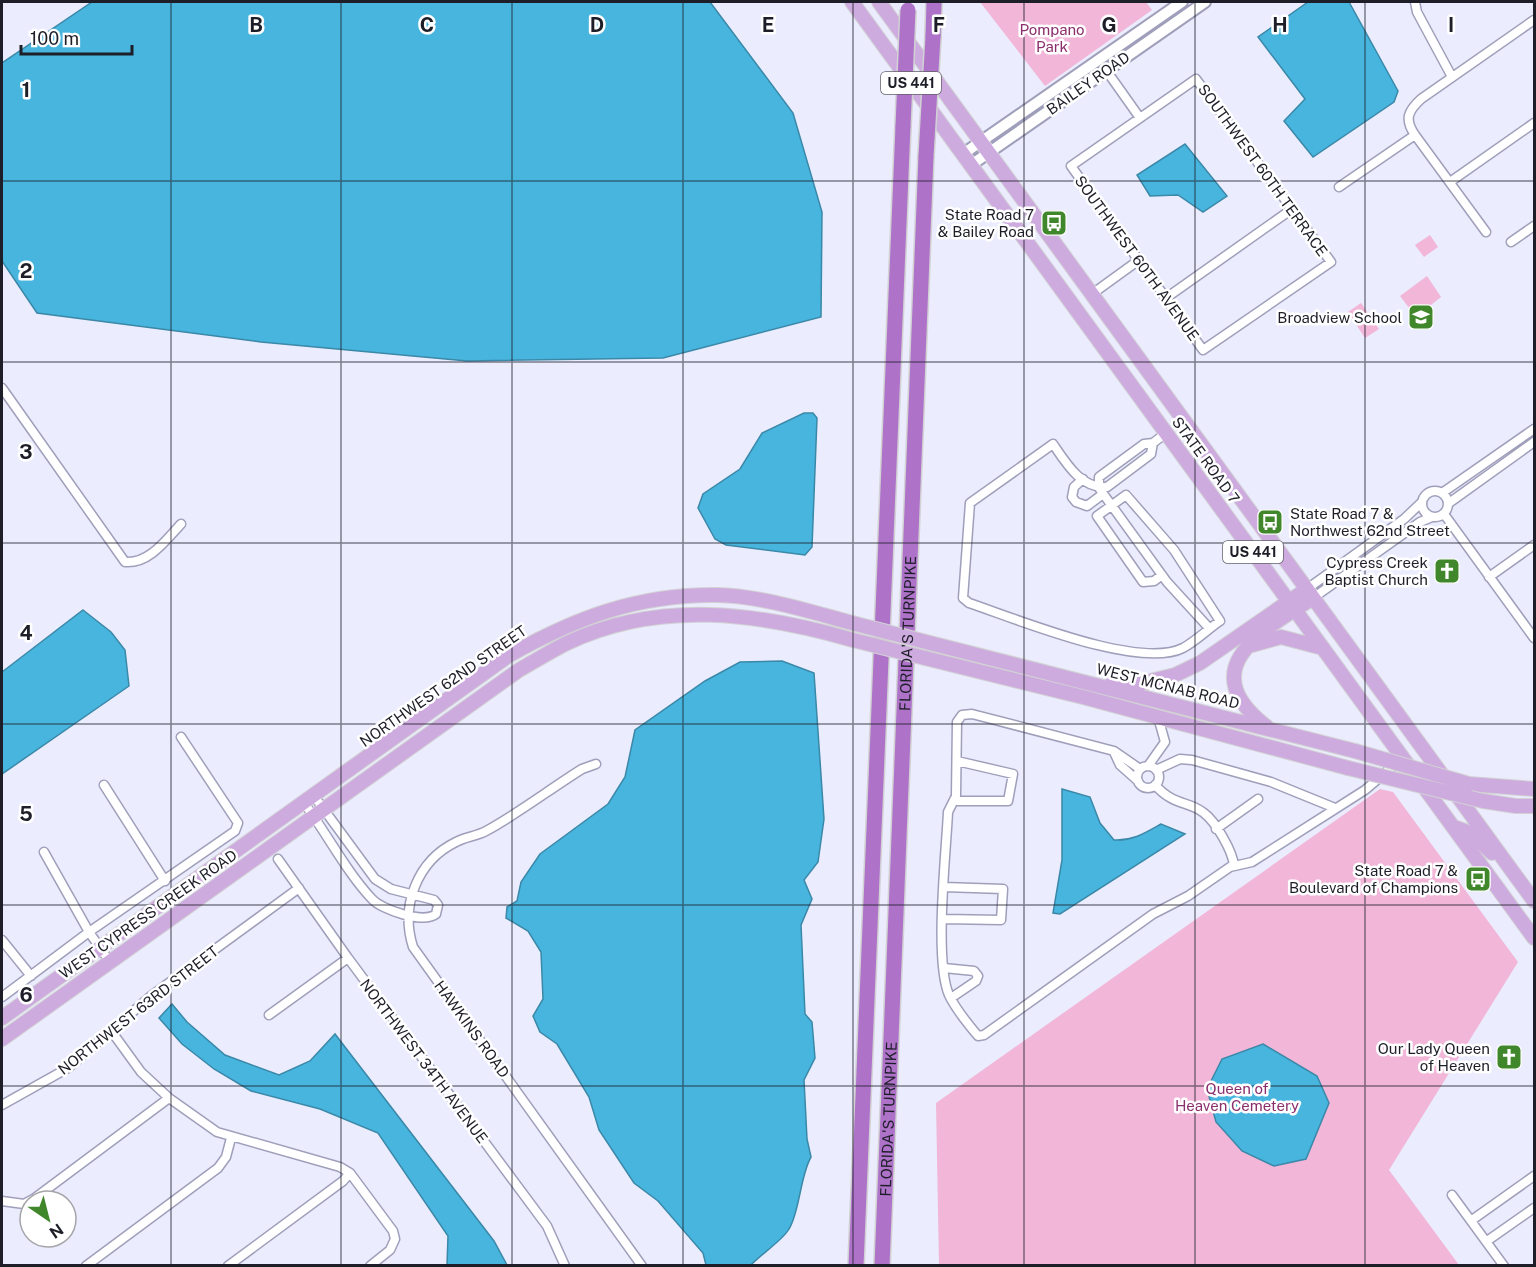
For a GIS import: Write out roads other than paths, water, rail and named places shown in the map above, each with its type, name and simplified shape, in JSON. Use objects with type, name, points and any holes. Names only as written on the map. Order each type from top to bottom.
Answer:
[{"type":"highway","name":"FLORIDA'S TURNPIKE","points":[[882,1266],[934,2]]},
{"type":"highway","name":"FLORIDA'S TURNPIKE","points":[[856,1266],[908,6]]},
{"type":"main road","name":"STATE ROAD 7","points":[[852,2],[1534,938]]},
{"type":"main road","name":"STATE ROAD 7","points":[[879,2],[1534,902]]},
{"type":"main road","points":[[1140,398],[1161,415],[1183,419]]},
{"type":"main road","points":[[1166,433],[1175,433],[1185,437],[1221,474]]},
{"type":"main road","points":[[1094,685],[1142,683],[1175,675],[1200,663],[1310,594]]},
{"type":"main road","name":"NORTHWEST 62ND STREET","points":[[309,799],[508,656],[557,628],[607,610],[658,599],[717,595],[771,602],[930,643]]},
{"type":"main road","points":[[1271,730],[1246,711],[1238,697],[1234,671],[1245,649],[1292,605]]},
{"type":"main road","name":"NORTHWEST 62ND STREET","points":[[319,813],[519,670],[567,643],[611,626],[652,616],[712,614],[797,624],[925,658]]},
{"type":"main road","points":[[1245,649],[1260,641],[1281,637],[1323,648]]},
{"type":"main road","name":"WEST MCNAB ROAD","points":[[930,643],[1355,751],[1469,784],[1534,789]]},
{"type":"main road","name":"WEST MCNAB ROAD","points":[[925,658],[1348,768],[1484,801],[1534,806]]},
{"type":"main road","name":"WEST CYPRESS CREEK ROAD","points":[[2,1018],[309,799]]},
{"type":"main road","name":"WEST CYPRESS CREEK ROAD","points":[[2,1039],[319,813]]},
{"type":"main road","points":[[1454,827],[1471,833],[1517,877]]},
{"type":"street","name":"BAILEY ROAD","points":[[967,159],[1182,2]]},
{"type":"street","name":"BAILEY ROAD","points":[[985,146],[1106,70],[1205,2]]},
{"type":"street","points":[[1415,2],[1417,12],[1452,77]]},
{"type":"street","points":[[1486,232],[1408,125],[1411,108],[1534,20]]},
{"type":"street","points":[[1148,25],[1156,36]]},
{"type":"street","points":[[1106,70],[1140,118]]},
{"type":"street","name":"SOUTHWEST 60TH TERRACE","points":[[1140,118],[1196,79],[1331,262],[1203,350]]},
{"type":"street","name":"SOUTHWEST 60TH AVENUE","points":[[1140,118],[1071,166],[1203,350]]},
{"type":"street","points":[[1449,182],[1534,123]]},
{"type":"street","points":[[1339,187],[1415,135]]},
{"type":"street","points":[[1167,298],[1292,209]]},
{"type":"street","points":[[1511,242],[1534,226]]},
{"type":"street","points":[[1092,294],[1139,260]]},
{"type":"street","points":[[2,388],[125,562],[142,560],[181,524]]},
{"type":"street","points":[[1310,594],[1422,502],[1429,493],[1442,493],[1534,429]]},
{"type":"street","points":[[1101,491],[1100,477],[1144,444],[1153,443],[1166,433]]},
{"type":"street","points":[[1444,514],[1449,503],[1534,442]]},
{"type":"street","points":[[1083,480],[1074,487],[1072,497],[1076,502],[1087,506],[1101,491],[1151,454],[1153,443]]},
{"type":"street","points":[[1162,575],[1154,581],[1143,582],[1097,516],[1112,505],[1126,495],[1174,550],[1220,621],[1182,648],[1154,655],[1133,654],[969,603],[963,598],[970,503],[1053,444],[1073,472],[1101,491],[1112,505],[1162,575],[1209,628]]},
{"type":"street","points":[[1109,469],[1117,479]]},
{"type":"street","points":[[1442,493],[1449,503]]},
{"type":"street","points":[[1422,502],[1423,510],[1432,517]]},
{"type":"street","points":[[1310,594],[1361,565],[1420,522],[1444,514]]},
{"type":"street","points":[[1444,514],[1534,638]]},
{"type":"street","points":[[1489,577],[1534,545]]},
{"type":"street","points":[[1358,553],[1361,565]]},
{"type":"street","points":[[1114,751],[1120,765],[1145,788],[1155,785],[1159,776],[1114,751],[972,714],[962,716],[957,722],[954,801],[948,812],[944,887],[945,968],[951,998],[978,1036],[984,1035],[1153,914],[1234,866],[1252,862],[1365,790],[1403,757]]},
{"type":"street","points":[[1138,781],[1165,742],[1158,717]]},
{"type":"street","points":[[2,997],[89,932],[236,831],[238,823],[181,737]]},
{"type":"street","points":[[1148,768],[1180,759],[1192,760],[1271,782],[1335,808]]},
{"type":"street","points":[[954,801],[1008,801],[1013,774],[957,761]]},
{"type":"street","name":"HAWKINS ROAD","points":[[596,764],[582,769],[484,832],[456,842],[430,860],[411,896],[408,931],[413,946],[642,1266]]},
{"type":"street","points":[[104,785],[165,881]]},
{"type":"street","points":[[1155,785],[1167,798],[1204,813],[1233,854],[1234,866]]},
{"type":"street","points":[[309,799],[373,901],[408,916],[426,919],[436,914],[438,909],[434,900],[411,896],[391,889],[375,879],[319,813]]},
{"type":"street","points":[[1216,829],[1258,799]]},
{"type":"street","points":[[44,852],[89,932],[110,962]]},
{"type":"street","name":"NORTHWEST 34TH AVENUE","points":[[278,859],[348,958],[547,1226],[565,1266]]},
{"type":"street","points":[[943,919],[1002,920],[1003,889],[944,887]]},
{"type":"street","name":"NORTHWEST 63RD STREET","points":[[2,1106],[68,1068],[151,996],[299,888]]},
{"type":"street","points":[[2,940],[31,976]]},
{"type":"street","points":[[269,1015],[348,958]]},
{"type":"street","points":[[945,968],[974,971],[978,976],[976,981],[951,998]]},
{"type":"street","points":[[112,1032],[141,1072],[169,1098],[217,1132],[231,1138],[340,1167],[350,1173],[393,1231],[395,1239],[390,1250],[370,1266]]},
{"type":"street","points":[[2,1201],[24,1204],[169,1098]]},
{"type":"street","points":[[86,1266],[218,1168],[226,1157],[231,1138]]},
{"type":"street","points":[[228,1266],[344,1181],[350,1173]]},
{"type":"street","points":[[1472,1220],[1534,1176]]},
{"type":"street","points":[[1452,1195],[1504,1266]]},
{"type":"street","points":[[1487,1241],[1534,1208]]},
{"type":"water","points":[[92,2],[710,2],[793,113],[822,212],[821,317],[663,358],[467,361],[261,342],[37,313],[2,261],[2,63]]},
{"type":"water","points":[[1308,2],[1349,2],[1398,91],[1394,102],[1313,157],[1284,121],[1305,99],[1258,37]]},
{"type":"water","points":[[1185,144],[1227,196],[1203,212],[1178,195],[1150,196],[1137,175]]},
{"type":"water","points":[[804,413],[813,413],[817,418],[812,547],[805,555],[726,545],[715,539],[698,508],[703,494],[740,469],[762,433]]},
{"type":"water","points":[[83,610],[111,632],[125,650],[129,686],[2,774],[2,672]]},
{"type":"water","points":[[782,661],[814,673],[824,819],[818,862],[804,880],[812,899],[801,925],[805,1014],[812,1022],[815,1058],[804,1080],[807,1139],[811,1157],[804,1174],[793,1222],[782,1238],[751,1265],[706,1265],[703,1253],[658,1201],[634,1183],[599,1130],[589,1097],[557,1044],[540,1032],[533,1016],[543,999],[541,952],[528,931],[506,918],[507,907],[517,901],[521,882],[540,854],[608,804],[625,777],[635,730],[705,681],[740,662]]},
{"type":"water","points":[[1062,789],[1090,797],[1100,823],[1114,840],[1133,838],[1161,824],[1185,834],[1060,914],[1053,913],[1062,860]]},
{"type":"water","points":[[172,1004],[187,1022],[225,1055],[279,1075],[310,1061],[335,1034],[494,1241],[507,1265],[447,1265],[448,1236],[378,1133],[320,1109],[251,1091],[214,1069],[182,1044],[159,1018]]},
{"type":"water","points":[[1263,1044],[1317,1076],[1329,1103],[1306,1159],[1274,1166],[1242,1151],[1216,1122],[1207,1089],[1222,1059]]},
{"type":"place","name":"State Road 7 & Bailey Road","points":[[1054,223]]},
{"type":"place","name":"Broadview School","points":[[1421,317]]},
{"type":"place","name":"State Road 7 & Northwest 62nd Street","points":[[1270,522]]},
{"type":"place","name":"Cypress Creek Baptist Church","points":[[1447,571]]},
{"type":"place","name":"State Road 7 & Boulevard of Champions","points":[[1478,879]]},
{"type":"place","name":"Our Lady Queen of Heaven","points":[[1509,1057]]},
{"type":"park label","name":"Pompano Park","points":[[1052,38]]},
{"type":"park label","name":"Queen of Heaven Cemetery","points":[[1237,1096]]}]
